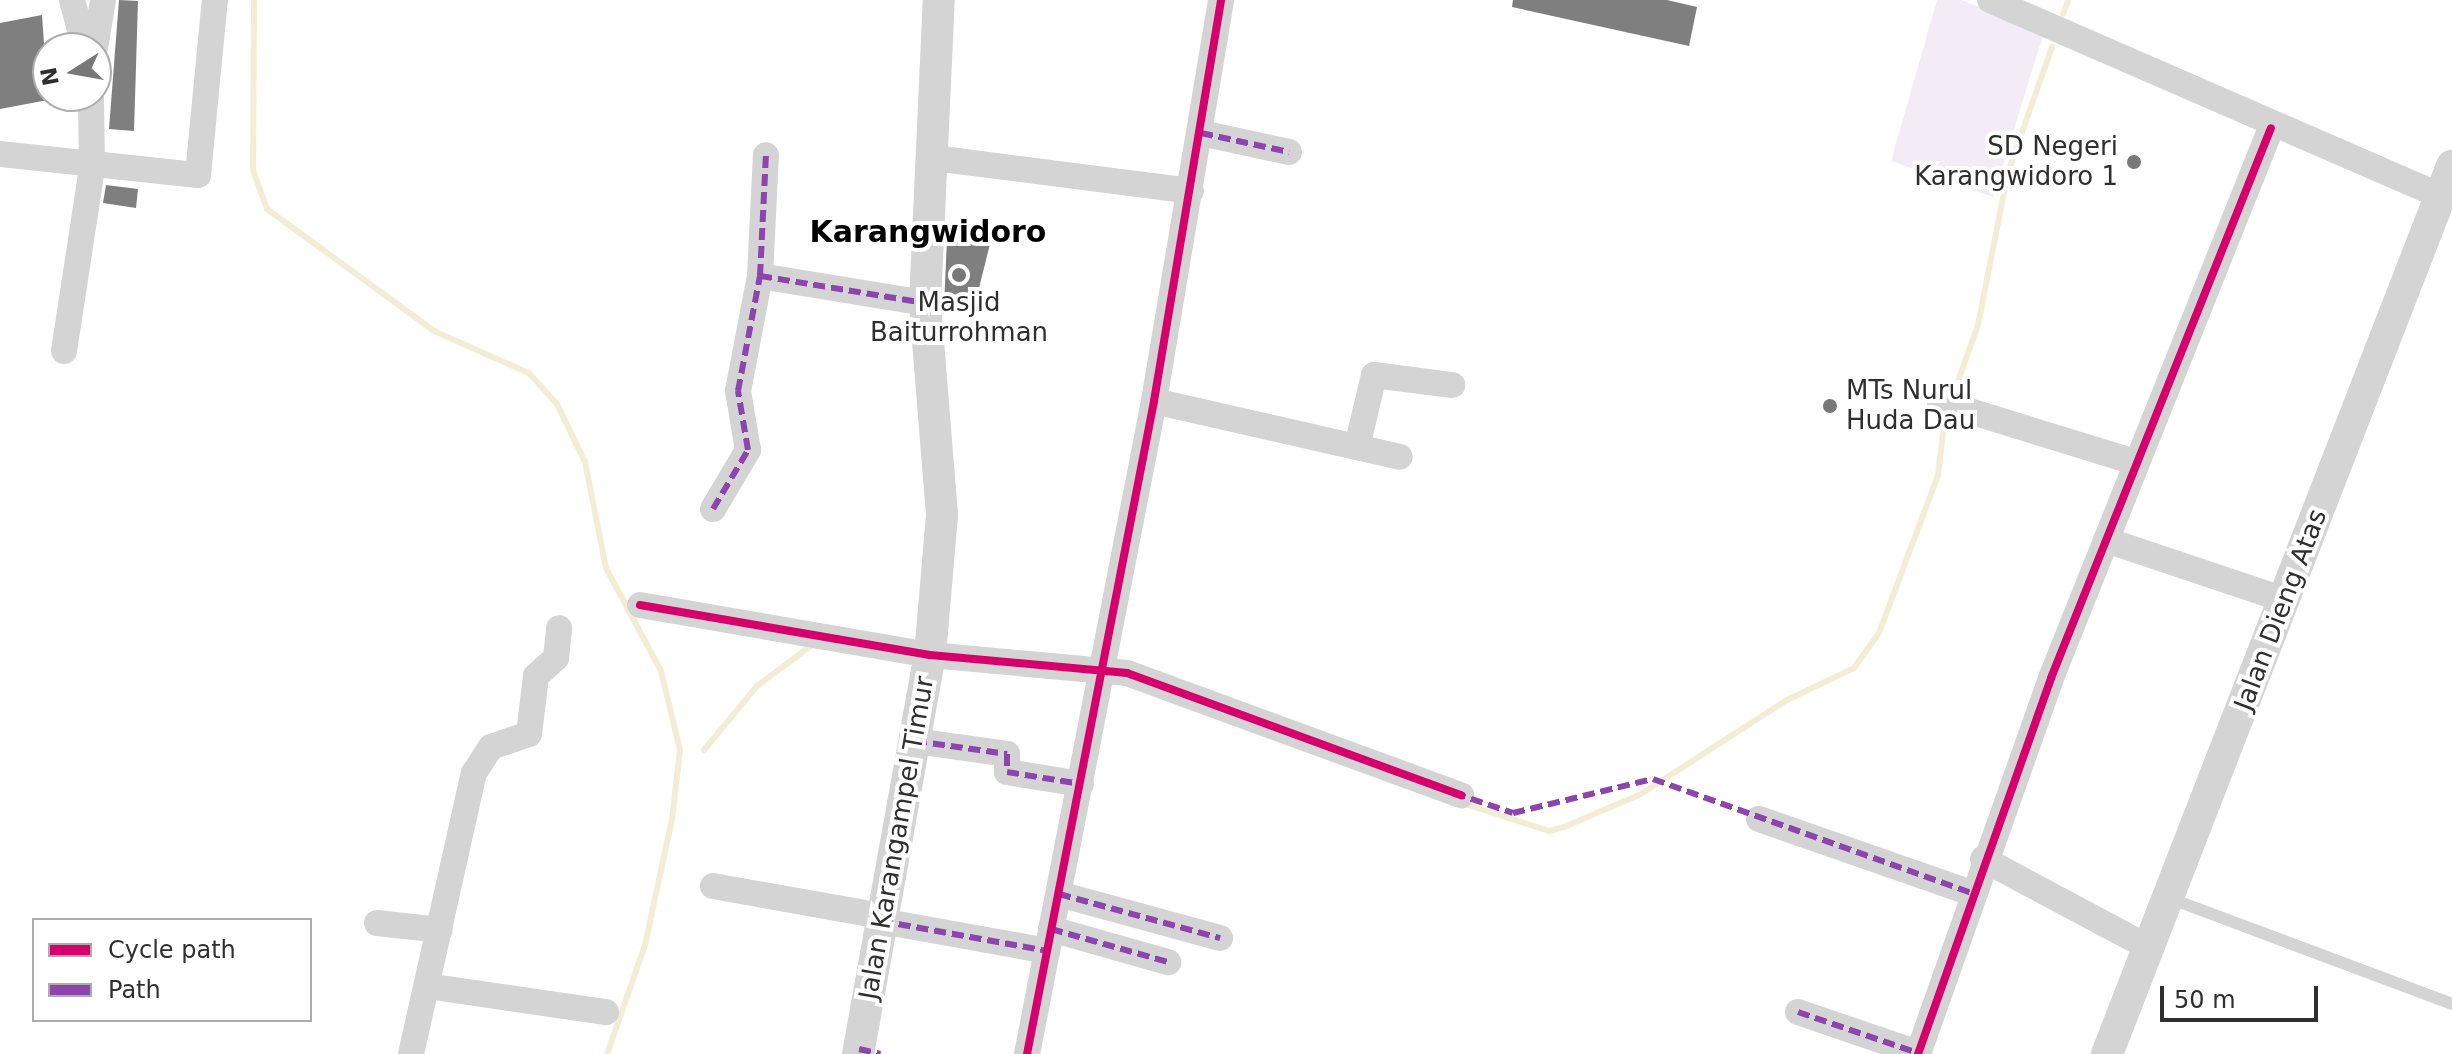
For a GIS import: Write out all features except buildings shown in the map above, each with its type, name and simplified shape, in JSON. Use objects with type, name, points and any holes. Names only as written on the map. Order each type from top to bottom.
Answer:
[{"type":"street","points":[[72,0],[81,32]]},
{"type":"street","points":[[98,32],[103,0]]},
{"type":"street","points":[[0,154],[92,169],[198,175],[215,0]]},
{"type":"street","name":"Jalan Karangampel Timur","points":[[866,1052],[882,919],[930,655],[942,515],[925,303],[939,0]]},
{"type":"street","points":[[1029,1053],[1154,401],[1221,0]]},
{"type":"street","points":[[1990,0],[2271,128],[2448,185]]},
{"type":"street","points":[[64,351],[92,169],[91,112]]},
{"type":"street","points":[[1798,1012],[1918,1054],[1983,859],[2135,462],[2271,128]]},
{"type":"street","points":[[1201,133],[1289,152]]},
{"type":"street","points":[[713,509],[748,450],[738,391],[760,276],[766,155]]},
{"type":"street","points":[[934,158],[1191,191]]},
{"type":"street","name":"Jalan Dieng Atas","points":[[2107,1054],[2146,946],[2448,185]]},
{"type":"street","points":[[760,276],[925,303]]},
{"type":"street","points":[[1357,447],[1374,375],[1452,385]]},
{"type":"street","points":[[1154,401],[1400,457]]},
{"type":"street","points":[[1940,402],[2135,462]]},
{"type":"street","points":[[2106,540],[2285,600]]},
{"type":"street","points":[[640,605],[930,655],[1104,671],[1232,707],[1461,795]]},
{"type":"street","points":[[411,1054],[478,762],[491,747],[529,734],[536,676],[552,666],[559,628]]},
{"type":"street","points":[[915,741],[1007,754],[1007,772],[1081,784]]},
{"type":"street","points":[[1759,819],[1972,893]]},
{"type":"street","points":[[1983,859],[2146,946]]},
{"type":"street","points":[[713,886],[882,919],[1049,940],[1168,962]]},
{"type":"street","points":[[1059,894],[1220,938]]},
{"type":"street","points":[[377,923],[440,930]]},
{"type":"street","points":[[427,986],[606,1012]]},
{"type":"lane","points":[[2166,897],[2452,1004]]},
{"type":"shaded area","points":[[1937,0],[1961,0],[2044,32],[1993,197],[1891,161]]},
{"type":"waterway","points":[[254,0],[253,170],[267,209],[434,331],[529,373],[557,404],[585,462],[606,568],[661,671],[680,750],[672,819],[645,945],[607,1054]]},
{"type":"waterway","points":[[2063,14],[2068,0]]},
{"type":"waterway","points":[[1956,387],[1978,325],[2008,172],[2052,47]]},
{"type":"waterway","points":[[1462,803],[1549,831],[1564,827],[1641,794],[1787,700],[1854,668],[1879,633],[1938,475],[1945,418]]},
{"type":"waterway","points":[[704,750],[757,686],[812,645]]},
{"type":"marked path","points":[[1201,133],[1289,152]]},
{"type":"marked path","points":[[713,509],[748,450],[738,391],[760,276],[766,155]]},
{"type":"marked path","points":[[760,276],[925,303]]},
{"type":"marked path","points":[[915,741],[1007,754],[1007,772],[1081,784]]},
{"type":"marked path","points":[[1454,793],[1513,813],[1653,779],[1972,893]]},
{"type":"marked path","points":[[1059,894],[1220,938]]},
{"type":"marked path","points":[[881,921],[1047,951]]},
{"type":"marked path","points":[[1051,929],[1168,962]]},
{"type":"marked path","points":[[1798,1012],[1918,1053]]},
{"type":"marked path","points":[[859,1049],[880,1054]]},
{"type":"cycle path","points":[[1027,1054],[1154,401],[1221,0]]},
{"type":"cycle path","points":[[1918,1054],[2051,678],[2271,128]]},
{"type":"cycle path","points":[[640,605],[930,655],[1127,673],[1461,795]]},
{"type":"place","name":"SD Negeri Karangwidoro 1","points":[[2134,162]]},
{"type":"place","name":"Masjid Baiturrohman","points":[[959,275]]},
{"type":"place","name":"MTs Nurul Huda Dau","points":[[1830,406]]},
{"type":"district","name":"Karangwidoro","points":[[928,232]]}]
